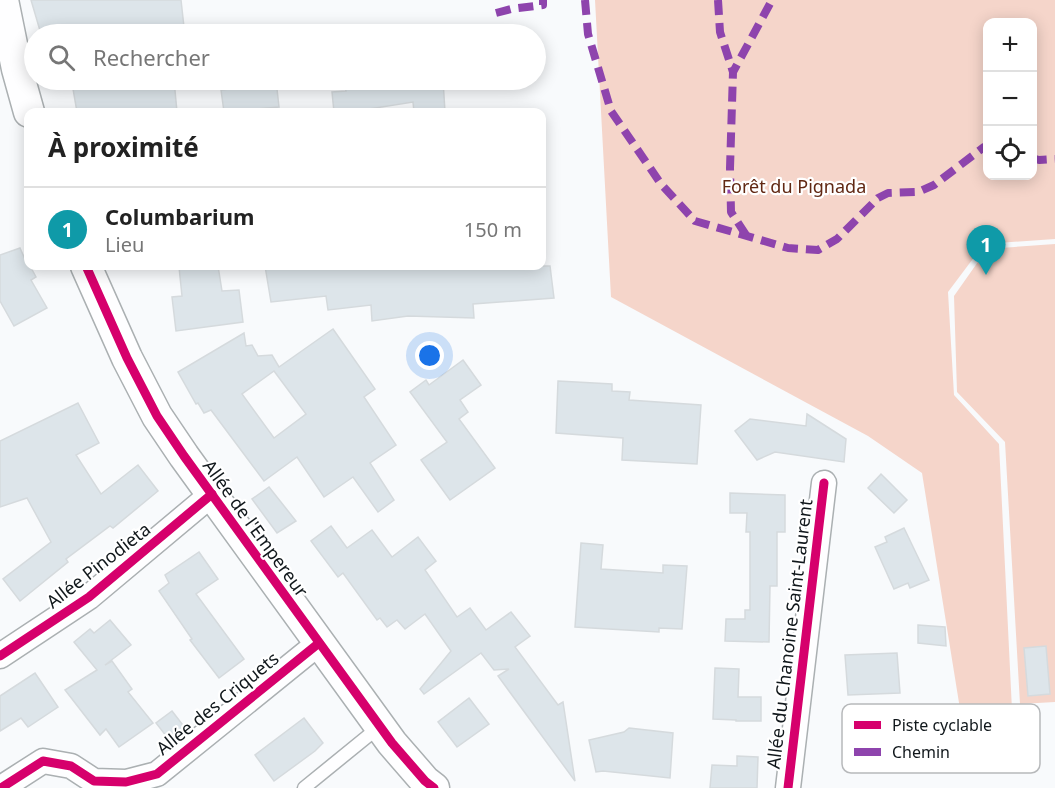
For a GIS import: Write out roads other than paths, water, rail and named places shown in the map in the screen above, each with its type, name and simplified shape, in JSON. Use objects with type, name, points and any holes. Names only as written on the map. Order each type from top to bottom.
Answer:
[{"type":"street","points":[[3,0],[17,69],[28,108]]},
{"type":"street","name":"Allée de l'Empereur","points":[[88,270],[126,358],[158,416],[184,456],[392,743],[434,788]]},
{"type":"street","name":"Allée du Chanoine Saint-Laurent","points":[[788,788],[824,483]]},
{"type":"street","name":"Allée Pinodieta","points":[[0,656],[89,597],[212,494]]},
{"type":"street","name":"Allée des Criquets","points":[[1,788],[44,761],[71,766],[94,781],[126,783],[157,774],[319,643]]},
{"type":"lane","points":[[304,788],[380,726]]},
{"type":"place","name":"Columbarium","points":[[986,275]]},
{"type":"park label","name":"Forêt du Pignada","points":[[794,186]]}]
